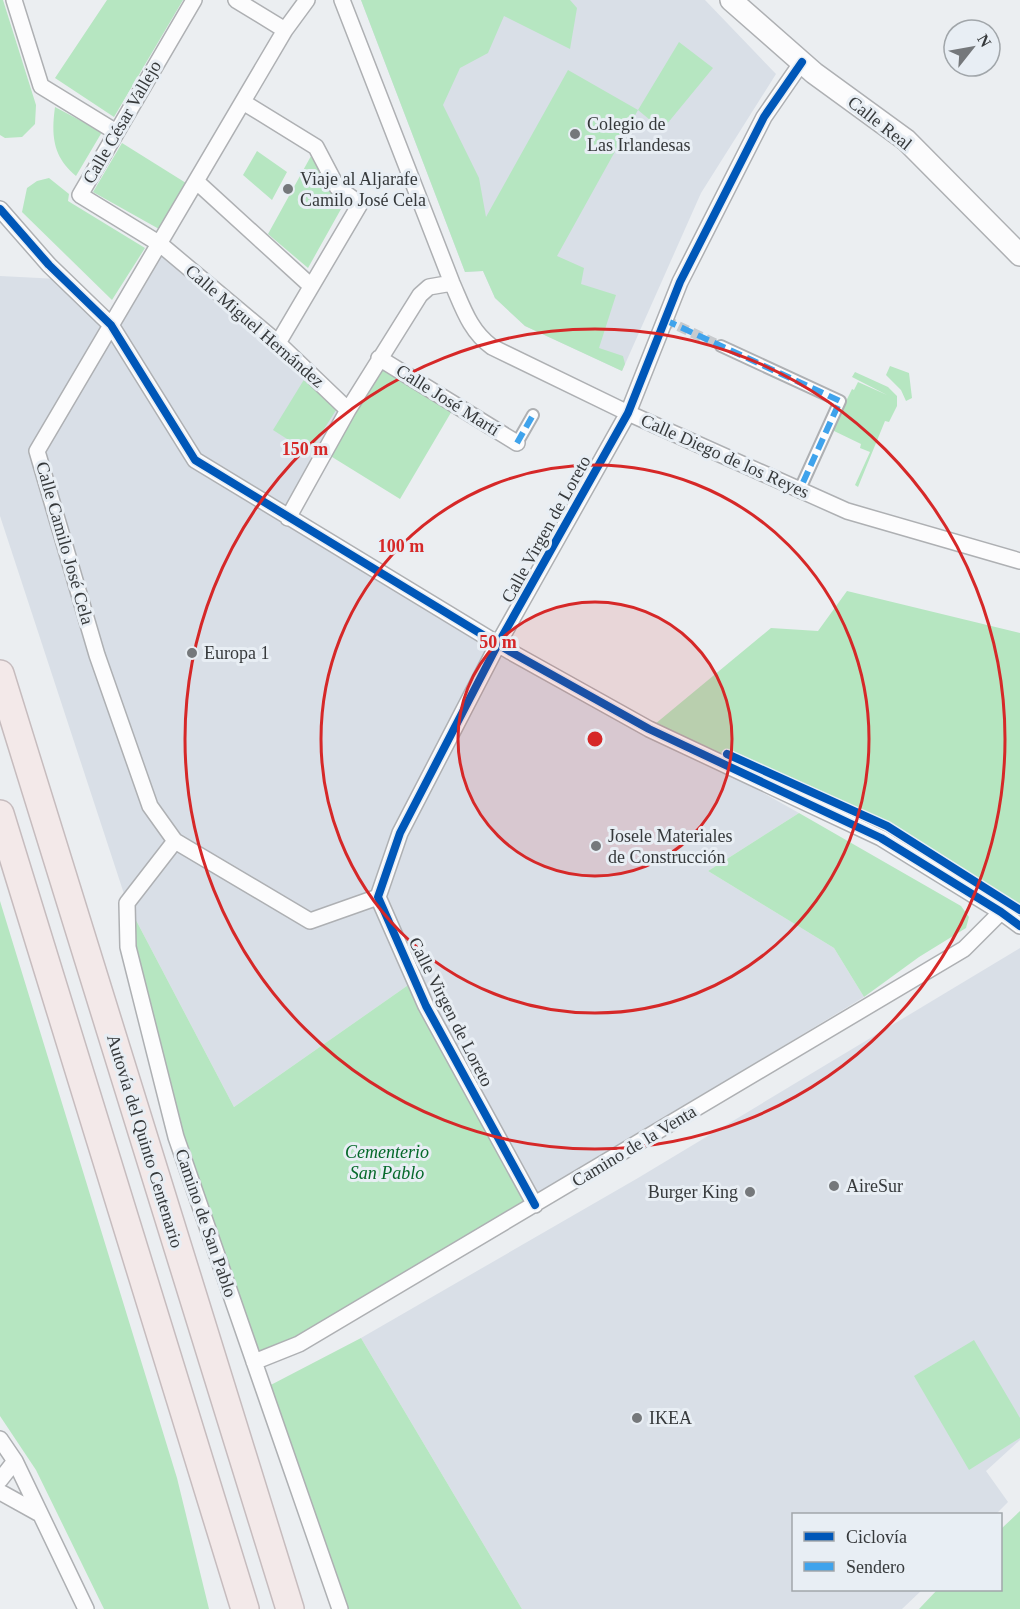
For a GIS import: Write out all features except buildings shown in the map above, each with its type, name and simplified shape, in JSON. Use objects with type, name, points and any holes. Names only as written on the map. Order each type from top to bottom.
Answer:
[{"type":"highway","name":"Autovía del Quinto Centenario","points":[[0,674],[290,1609]]},
{"type":"highway","points":[[0,814],[245,1609]]},
{"type":"highway","points":[[256,1498],[305,1609]]},
{"type":"main road","name":"Calle Real","points":[[732,0],[802,62],[906,140],[1020,255]]},
{"type":"street","points":[[14,0],[41,86],[116,132]]},
{"type":"street","name":"Calle César Vallejo","points":[[160,244],[80,195],[194,0]]},
{"type":"street","points":[[236,0],[285,30]]},
{"type":"street","name":"Calle Camilo José Cela","points":[[307,0],[285,30],[37,451],[97,655],[150,806],[175,841],[310,921],[378,897]]},
{"type":"street","name":"Calle Diego de los Reyes","points":[[342,0],[452,283],[469,323],[479,338],[492,347],[628,413],[847,511],[1020,561]]},
{"type":"street","name":"Calle Virgen de Loreto","points":[[535,1205],[426,1006],[378,897],[400,833],[498,644],[628,413],[680,282],[764,117],[802,62]]},
{"type":"street","points":[[243,102],[316,147],[337,187],[360,204],[278,343]]},
{"type":"street","points":[[197,182],[311,286]]},
{"type":"street","points":[[0,209],[49,265],[111,325],[195,460],[498,644],[649,729],[881,838],[1020,926]]},
{"type":"street","name":"Calle Miguel Hernández","points":[[160,244],[278,343],[348,410]]},
{"type":"street","points":[[288,518],[379,357],[420,295],[429,287],[452,283]]},
{"type":"street","points":[[721,346],[840,401],[800,489]]},
{"type":"street","name":"Calle José Martí","points":[[379,357],[517,443]]},
{"type":"street","points":[[517,443],[533,415]]},
{"type":"street","name":"Camino de San Pablo","points":[[175,841],[127,903],[128,947],[176,1137],[339,1609]]},
{"type":"street","name":"Camino de la Venta","points":[[254,1362],[299,1344],[964,949],[1001,912]]},
{"type":"street","points":[[0,1439],[15,1461],[86,1609]]},
{"type":"street","points":[[0,1480],[15,1461]]},
{"type":"street","points":[[0,1492],[38,1513]]},
{"type":"shaded area","name":"Colegio de Las Irlandesas","points":[[361,0],[705,0],[776,74],[701,193],[622,371],[525,326],[495,298],[483,271],[465,272]]},
{"type":"shaded area","points":[[160,244],[350,408],[290,517],[495,652],[649,729],[799,813],[708,871],[834,948],[864,997],[536,1196],[414,981],[234,1107],[127,903],[0,516],[0,276],[59,279],[112,328]]},
{"type":"shaded area","points":[[1020,948],[1020,1440],[986,1471],[1008,1502],[997,1513],[792,1513],[792,1591],[921,1591],[902,1609],[522,1609],[361,1338],[638,1178]]},
{"type":"green space","points":[[0,0],[3,0],[36,105],[35,124],[22,137],[5,138],[0,135]]},
{"type":"green space","points":[[107,0],[183,0],[114,117],[55,78]]},
{"type":"green space","points":[[361,0],[570,0],[577,8],[570,49],[504,16],[488,53],[460,68],[443,105],[479,178],[486,217],[568,70],[638,110],[557,256],[584,268],[581,284],[616,295],[599,348],[623,356],[625,364],[622,371],[525,326],[495,298],[483,271],[465,272]]},
{"type":"green space","points":[[679,42],[713,68],[662,130],[638,110]]},
{"type":"green space","points":[[55,107],[102,132],[76,176],[62,161],[55,145],[53,127]]},
{"type":"green space","points":[[122,143],[186,183],[159,229],[93,192]]},
{"type":"green space","points":[[257,151],[287,172],[272,200],[243,175]]},
{"type":"green space","points":[[311,156],[341,209],[308,268],[268,234]]},
{"type":"green space","points":[[49,178],[69,194],[68,201],[145,248],[112,300],[22,212],[27,188],[37,181]]},
{"type":"green space","points":[[380,359],[456,404],[400,499],[324,452]]},
{"type":"green space","points":[[890,366],[909,373],[912,398],[906,401],[901,390],[886,375]]},
{"type":"green space","points":[[855,372],[888,387],[897,396],[897,406],[889,422],[885,421],[858,487],[855,485],[870,452],[860,448],[861,444],[832,430],[852,389],[854,390],[858,382],[887,395],[852,377]]},
{"type":"green space","points":[[305,378],[338,407],[309,453],[273,430]]},
{"type":"green space","points":[[847,591],[1020,633],[1020,926],[913,859],[649,729],[771,628],[818,631]]},
{"type":"green space","points":[[799,813],[961,906],[969,917],[966,928],[919,957],[864,997],[834,948],[708,871]]},
{"type":"green space","points":[[0,901],[177,1478],[209,1609],[104,1609],[36,1470],[0,1416]]},
{"type":"green space","name":"Cementerio San Pablo","points":[[127,903],[234,1107],[414,981],[535,1205],[254,1362],[140,1000]]},
{"type":"green space","points":[[361,1338],[522,1609],[340,1609],[263,1389]]},
{"type":"green space","points":[[974,1340],[1020,1418],[1020,1438],[969,1470],[914,1376]]},
{"type":"green space","points":[[1020,1511],[1020,1609],[919,1609],[936,1591],[1002,1591],[1002,1528]]},
{"type":"tunnel","points":[[665,320],[721,346]]},
{"type":"marked path","points":[[665,320],[840,401],[800,489]]},
{"type":"marked path","points":[[517,443],[533,415]]},
{"type":"cycle path","points":[[535,1205],[426,1006],[378,897],[400,833],[498,644],[628,413],[680,282],[764,117],[802,62]]},
{"type":"cycle path","points":[[0,209],[49,265],[111,325],[195,460],[511,652],[649,729],[881,838],[1020,926]]},
{"type":"cycle path","points":[[727,754],[887,826],[1020,910]]},
{"type":"place","name":"Colegio de Las Irlandesas","points":[[575,134]]},
{"type":"place","name":"Viaje al Aljarafe Camilo José Cela","points":[[288,189]]},
{"type":"place","name":"Europa 1","points":[[192,653]]},
{"type":"place","name":"Josele Materiales de Construcción","points":[[596,846]]},
{"type":"place","name":"AireSur","points":[[834,1186]]},
{"type":"place","name":"Burger King","points":[[750,1192]]},
{"type":"place","name":"IKEA","points":[[637,1418]]}]
